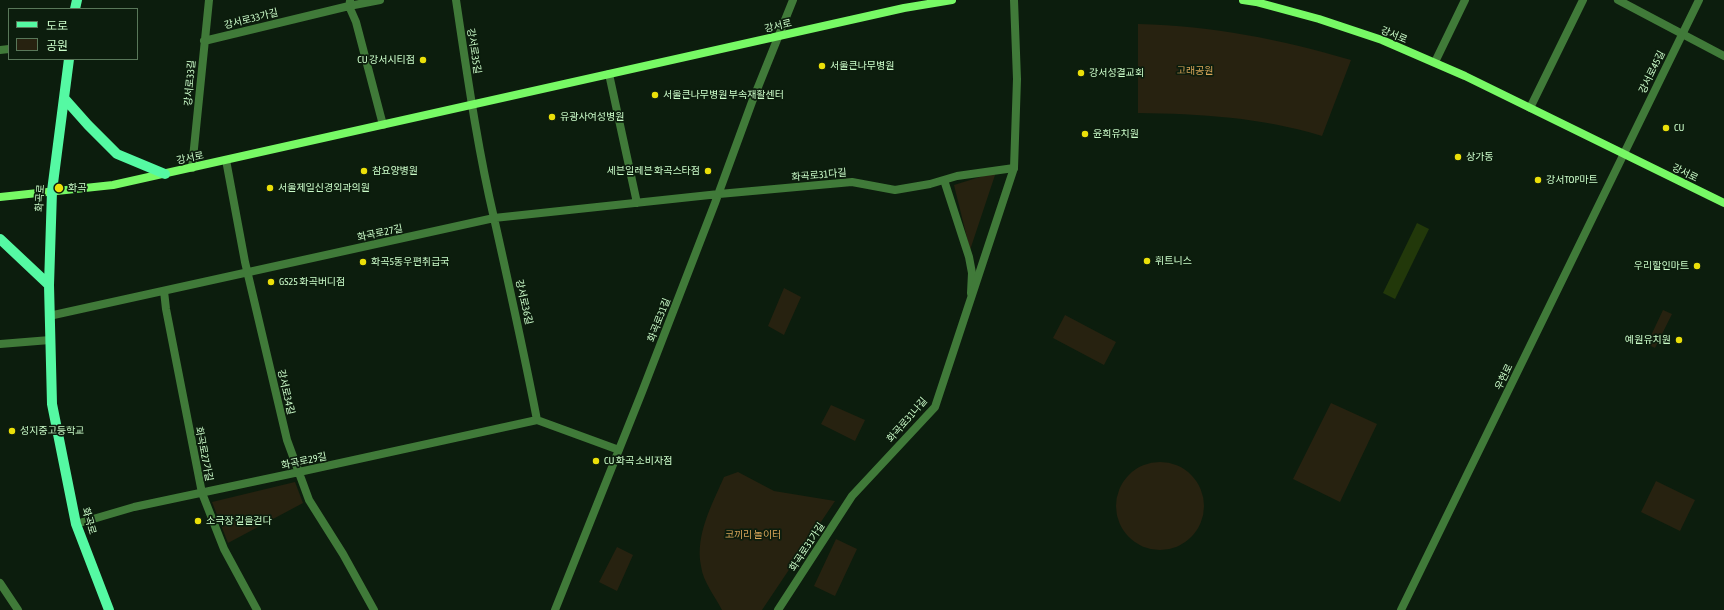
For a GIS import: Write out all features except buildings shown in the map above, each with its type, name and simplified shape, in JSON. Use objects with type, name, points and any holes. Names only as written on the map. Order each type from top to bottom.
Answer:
[{"type":"main road","name":"강서로","points":[[0,197],[113,185],[904,8],[952,0]]},
{"type":"main road","name":"강서로","points":[[1244,0],[1319,19],[1382,40],[1435,62],[1724,202]]},
{"type":"main road","name":"화곡로","points":[[69,60],[52,191],[49,285],[52,404],[76,524],[109,610]]},
{"type":"main road","points":[[64,98],[117,154],[165,174]]},
{"type":"main road","points":[[0,239],[49,285]]},
{"type":"street","name":"강서로33길","points":[[192,168],[209,0]]},
{"type":"street","name":"강서로33가길","points":[[204,41],[350,3],[380,0]]},
{"type":"street","name":"강서로35길","points":[[456,0],[472,104]]},
{"type":"street","name":"화곡로31길","points":[[555,610],[719,194],[752,102],[793,0]]},
{"type":"street","points":[[1014,0],[1017,79],[1014,168]]},
{"type":"street","points":[[1435,62],[1465,0]]},
{"type":"street","points":[[1530,108],[1583,0]]},
{"type":"street","points":[[1618,0],[1724,56]]},
{"type":"street","name":"강서로45길","points":[[1624,154],[1699,0]]},
{"type":"street","points":[[350,3],[383,125]]},
{"type":"street","points":[[609,74],[637,203]]},
{"type":"street","name":"강서로36길","points":[[472,104],[494,218],[516,313],[537,420]]},
{"type":"street","name":"우현로","points":[[1401,610],[1624,154]]},
{"type":"street","name":"강서로34길","points":[[226,160],[248,271],[287,440],[309,500],[343,554],[374,610]]},
{"type":"street","name":"화곡로31다길","points":[[719,194],[852,182],[895,190],[930,184],[957,176],[1014,168]]},
{"type":"street","name":"화곡로31나길","points":[[852,496],[935,407],[1014,168]]},
{"type":"street","name":"화곡로31나길","points":[[944,180],[972,273],[971,300]]},
{"type":"street","name":"화곡로27길","points":[[49,316],[494,218],[719,194]]},
{"type":"street","name":"화곡로27가길","points":[[164,291],[168,324],[202,493],[224,549],[257,610]]},
{"type":"street","points":[[0,344],[50,340]]},
{"type":"street","points":[[537,420],[619,450]]},
{"type":"street","name":"화곡로29길","points":[[76,524],[134,507],[537,420]]},
{"type":"street","name":"화곡로31가길","points":[[778,610],[852,496]]},
{"type":"street","points":[[0,583],[18,610]]},
{"type":"green space","name":"고래공원","points":[[1138,24],[1166,25],[1246,35],[1298,46],[1351,60],[1322,136],[1276,125],[1230,118],[1185,114],[1138,113]]},
{"type":"green space","points":[[996,172],[970,250],[954,185]]},
{"type":"green space","points":[[784,288],[801,297],[784,335],[768,326]]},
{"type":"green space","points":[[1663,310],[1672,314],[1655,348],[1647,344]]},
{"type":"green space","points":[[1065,315],[1116,342],[1104,365],[1053,338]]},
{"type":"green space","points":[[1331,403],[1377,424],[1340,502],[1293,479]]},
{"type":"green space","points":[[831,405],[865,420],[855,441],[821,424]]},
{"type":"green space","points":[[1160,462],[1177,465],[1185,469],[1197,481],[1201,489],[1204,506],[1201,523],[1197,531],[1185,543],[1177,547],[1160,550],[1143,547],[1135,543],[1123,531],[1119,523],[1116,506],[1119,489],[1123,481],[1135,469],[1143,465]]},
{"type":"green space","name":"코끼리 놀이터","points":[[738,472],[774,491],[835,501],[762,610],[722,610],[702,572],[700,543],[706,520],[724,477]]},
{"type":"green space","points":[[1656,481],[1695,500],[1680,531],[1641,512]]},
{"type":"green space","points":[[295,482],[303,503],[228,543],[212,502]]},
{"type":"green space","points":[[836,539],[857,549],[835,596],[814,586]]},
{"type":"green space","points":[[617,547],[633,555],[617,591],[599,582]]},
{"type":"shaded area","points":[[1417,223],[1429,229],[1395,299],[1383,293]]},
{"type":"place","name":"CU 강서시티점","points":[[423,60]]},
{"type":"place","name":"서울큰나무병원","points":[[822,66]]},
{"type":"place","name":"강서성결교회","points":[[1081,73]]},
{"type":"place","name":"서울큰나무병원 부속재활센터","points":[[655,95]]},
{"type":"place","name":"유광사여성병원","points":[[552,117]]},
{"type":"place","name":"CU","points":[[1666,128]]},
{"type":"place","name":"윤희유치원","points":[[1085,134]]},
{"type":"place","name":"상가동","points":[[1458,157]]},
{"type":"place","name":"참요양병원","points":[[364,171]]},
{"type":"place","name":"세븐일레븐 화곡스타점","points":[[708,171]]},
{"type":"place","name":"강서TOP마트","points":[[1538,180]]},
{"type":"place","name":"화곡","points":[[59,188]]},
{"type":"place","name":"서울제일신경외과의원","points":[[270,188]]},
{"type":"place","name":"휘트니스","points":[[1147,261]]},
{"type":"place","name":"화곡5동우편취급국","points":[[363,262]]},
{"type":"place","name":"우리할인마트","points":[[1697,266]]},
{"type":"place","name":"GS25 화곡버디점","points":[[271,282]]},
{"type":"place","name":"예원유치원","points":[[1679,340]]},
{"type":"place","name":"성지중고등학교","points":[[12,431]]},
{"type":"place","name":"CU 화곡 소비자점","points":[[596,461]]},
{"type":"place","name":"소극장 길을걷다","points":[[198,521]]}]
